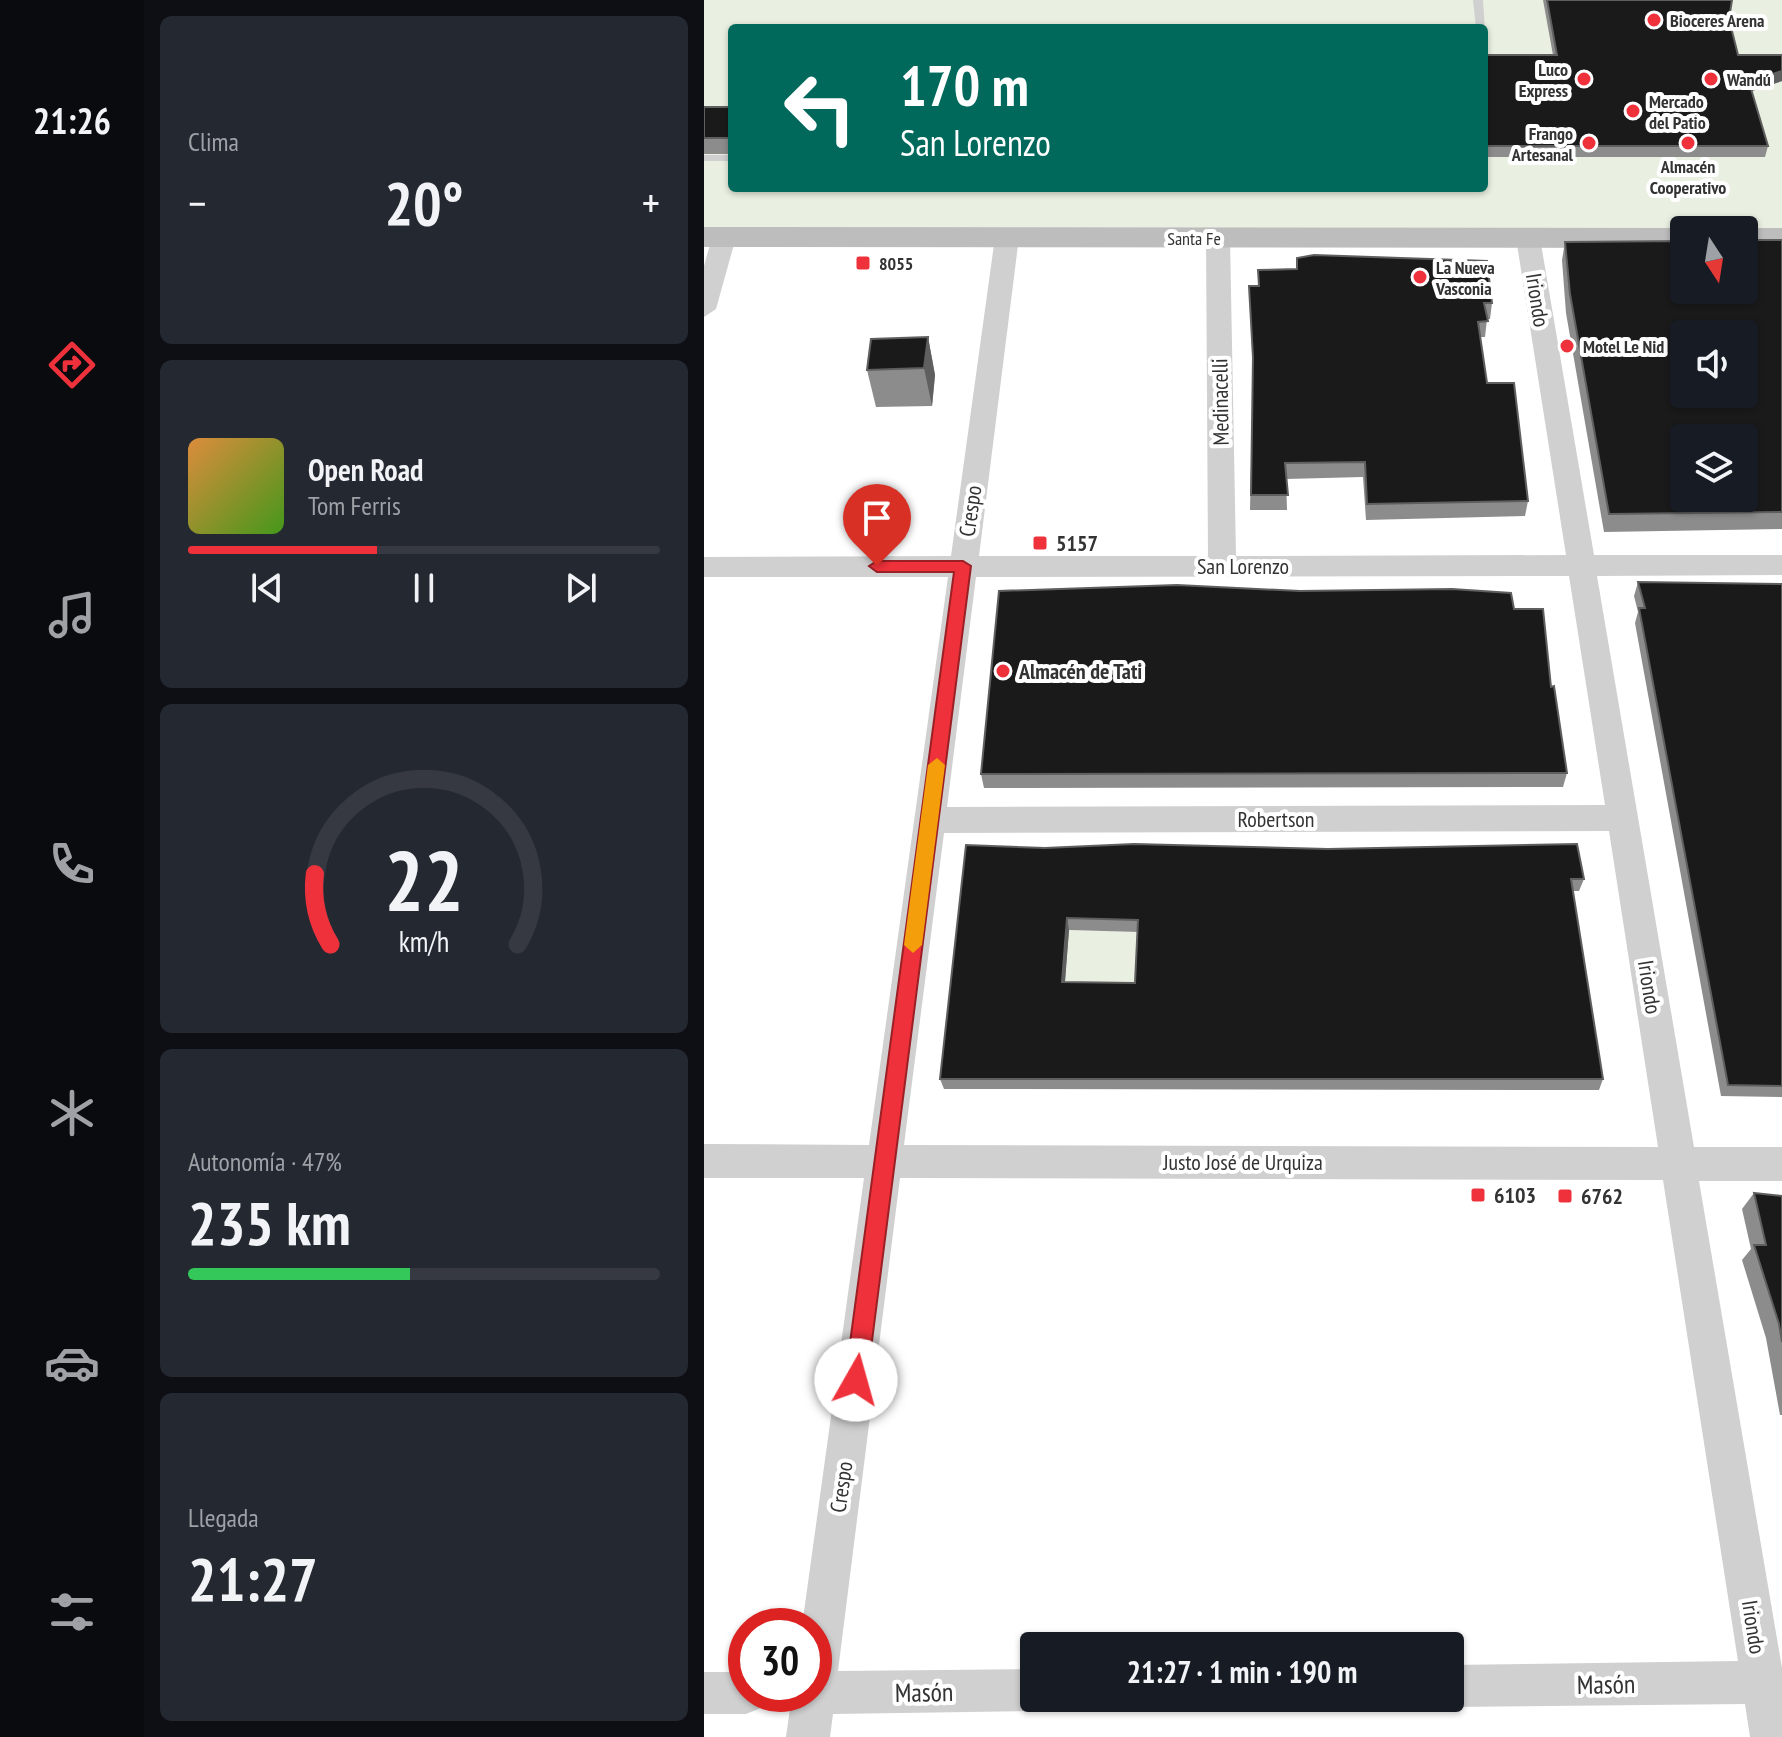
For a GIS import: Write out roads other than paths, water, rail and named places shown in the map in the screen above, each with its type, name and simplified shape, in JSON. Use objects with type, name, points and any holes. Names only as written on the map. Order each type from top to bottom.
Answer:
[{"type":"main road","name":"Santa Fe","points":[[714,237],[1670,238]]},
{"type":"main road","points":[[1758,238],[1782,238]]},
{"type":"street","points":[[704,309],[714,237]]},
{"type":"street","name":"Crespo","points":[[825,1608],[1007,237]]},
{"type":"street","name":"Medinacelli","points":[[1218,238],[1222,566]]},
{"type":"street","name":"Iriondo","points":[[1528,238],[1772,1737]]},
{"type":"street","name":"San Lorenzo","points":[[704,567],[1782,565]]},
{"type":"street","name":"Robertson","points":[[929,820],[1622,818]]},
{"type":"street","name":"Justo José de Urquiza","points":[[704,1161],[1782,1164]]},
{"type":"street","name":"Masón","points":[[1464,1686],[1763,1682]]},
{"type":"street","name":"Masón","points":[[832,1693],[1020,1690]]},
{"type":"street","points":[[704,1693],[728,1693]]},
{"type":"street","name":"Crespo","points":[[808,1737],[811,1712]]},
{"type":"lane","points":[[1478,0],[1481,24]]},
{"type":"lane","points":[[704,158],[728,158]]},
{"type":"place","name":"Bioceres Arena","points":[[1654,20]]},
{"type":"place","name":"Luco Express","points":[[1584,79]]},
{"type":"place","name":"Wandú","points":[[1711,79]]},
{"type":"place","name":"Mercado del Patio","points":[[1633,111]]},
{"type":"place","name":"Frango Artesanal","points":[[1589,143]]},
{"type":"place","name":"Almacén Cooperativo","points":[[1688,143]]},
{"type":"place","name":"8055","points":[[863,263]]},
{"type":"place","name":"La Nueva Vasconia","points":[[1420,277]]},
{"type":"place","name":"Motel Le Nid","points":[[1567,346]]},
{"type":"place","name":"5157","points":[[1040,543]]},
{"type":"place","name":"Almacén de Tati","points":[[1003,671]]},
{"type":"place","name":"6103","points":[[1478,1195]]},
{"type":"place","name":"6762","points":[[1565,1196]]}]
